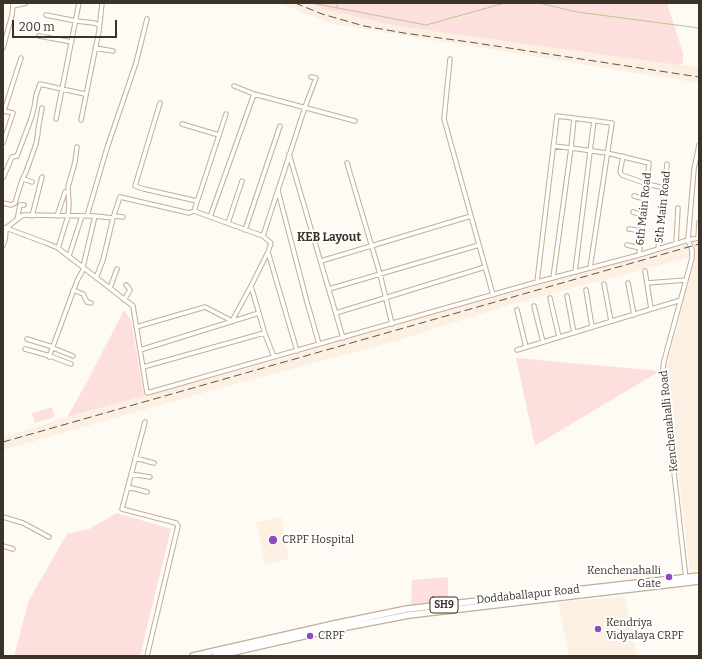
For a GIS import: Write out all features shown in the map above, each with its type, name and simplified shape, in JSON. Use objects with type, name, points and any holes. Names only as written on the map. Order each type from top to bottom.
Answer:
[{"type":"main road","name":"Doddaballapur Road","points":[[216,656],[320,632],[409,615],[686,580],[699,576]]},
{"type":"main road","name":"Doddaballapur Road","points":[[193,656],[407,609],[686,580],[699,581]]},
{"type":"street","points":[[3,48],[12,15],[13,5],[26,3]]},
{"type":"street","points":[[56,120],[79,3]]},
{"type":"street","points":[[81,120],[99,31],[102,3]]},
{"type":"street","points":[[46,15],[99,25]]},
{"type":"street","points":[[87,216],[107,148],[136,63],[148,19]]},
{"type":"street","points":[[39,36],[72,42]]},
{"type":"street","points":[[95,48],[113,51]]},
{"type":"street","points":[[3,143],[13,113],[4,111],[21,58]]},
{"type":"street","points":[[450,59],[444,119],[493,295]]},
{"type":"street","points":[[263,236],[305,107],[316,78],[311,77]]},
{"type":"street","points":[[3,178],[12,157],[17,156],[31,119],[40,84],[86,94]]},
{"type":"street","points":[[234,86],[254,94],[355,121]]},
{"type":"street","points":[[210,217],[254,94]]},
{"type":"street","points":[[160,103],[135,186],[197,201]]},
{"type":"street","points":[[3,203],[11,205],[14,203],[37,139],[42,108]]},
{"type":"street","points":[[194,211],[226,114]]},
{"type":"street","points":[[537,282],[557,116],[612,122],[590,268]]},
{"type":"street","points":[[554,278],[574,118]]},
{"type":"street","points":[[574,272],[594,120]]},
{"type":"street","points":[[182,124],[219,135]]},
{"type":"street","points":[[245,230],[280,126]]},
{"type":"street","points":[[553,146],[623,156],[619,180]]},
{"type":"street","name":"Kenchenahalli Road","points":[[686,580],[663,368],[692,258],[692,250],[688,240],[694,169],[699,146]]},
{"type":"street","points":[[58,248],[68,216],[68,187],[75,162],[77,147]]},
{"type":"street","points":[[290,154],[343,338]]},
{"type":"street","name":"6th Main Road","points":[[623,156],[649,163],[639,256]]},
{"type":"street","points":[[347,163],[380,274],[392,324]]},
{"type":"street","name":"5th Main Road","points":[[658,249],[667,164]]},
{"type":"street","points":[[694,169],[699,171]]},
{"type":"street","points":[[620,172],[622,175],[646,184],[664,188]]},
{"type":"street","points":[[32,216],[42,177]]},
{"type":"street","points":[[23,179],[32,182]]},
{"type":"street","points":[[228,223],[242,181]]},
{"type":"street","points":[[278,190],[319,344]]},
{"type":"street","points":[[57,216],[64,192]]},
{"type":"street","points":[[634,196],[645,199]]},
{"type":"street","points":[[96,278],[120,197],[189,213],[194,211],[263,236],[271,243],[268,252],[232,322]]},
{"type":"street","points":[[16,221],[20,205],[24,205]]},
{"type":"street","points":[[676,244],[678,208]]},
{"type":"street","points":[[633,212],[643,215]]},
{"type":"street","points":[[4,228],[23,215],[124,217]]},
{"type":"street","points":[[69,256],[82,216]]},
{"type":"street","points":[[50,357],[73,290],[83,268],[95,216]]},
{"type":"street","points":[[321,261],[471,216]]},
{"type":"street","points":[[4,228],[46,242],[58,248],[132,306],[147,393],[537,282],[639,256],[698,238],[699,222]]},
{"type":"street","points":[[3,245],[5,238],[4,228]]},
{"type":"street","points":[[629,229],[642,231]]},
{"type":"street","points":[[329,290],[479,245]]},
{"type":"street","points":[[627,245],[640,248]]},
{"type":"street","points":[[268,252],[297,351]]},
{"type":"street","points":[[336,313],[485,267]]},
{"type":"street","points":[[110,288],[116,269]]},
{"type":"street","points":[[645,271],[651,309]]},
{"type":"street","points":[[647,283],[686,280]]},
{"type":"street","points":[[628,283],[634,315]]},
{"type":"street","points":[[604,284],[612,321]]},
{"type":"street","points":[[124,300],[130,290],[126,286]]},
{"type":"street","points":[[251,286],[264,332],[274,357]]},
{"type":"street","points":[[73,290],[83,294],[87,302],[91,303]]},
{"type":"street","points":[[586,290],[592,327]]},
{"type":"street","points":[[567,296],[574,333]]},
{"type":"street","points":[[550,298],[559,337]]},
{"type":"street","points":[[517,350],[681,300]]},
{"type":"street","points":[[534,306],[543,342]]},
{"type":"street","points":[[136,327],[205,307],[232,322]]},
{"type":"street","points":[[517,310],[526,347]]},
{"type":"street","points":[[140,350],[259,313]]},
{"type":"street","points":[[143,367],[264,332]]},
{"type":"street","points":[[27,339],[73,356]]},
{"type":"street","points":[[25,349],[71,364]]},
{"type":"street","points":[[145,422],[122,509],[178,524],[147,656]]},
{"type":"street","points":[[135,458],[154,462]]},
{"type":"street","points":[[131,474],[150,478]]},
{"type":"street","points":[[128,487],[147,492]]},
{"type":"street","points":[[3,517],[23,523],[49,537]]},
{"type":"street","points":[[3,546],[13,549]]},
{"type":"shaded area","points":[[279,3],[310,3],[322,9],[396,26],[699,67],[699,83],[333,24]]},
{"type":"shaded area","points":[[310,3],[667,3],[683,53],[683,63],[679,65],[396,26],[322,9]]},
{"type":"shaded area","points":[[699,241],[699,569],[690,570],[666,368],[695,258],[690,257],[508,305],[396,341],[213,390],[3,450],[3,437],[67,417],[274,361],[440,312]]},
{"type":"shaded area","points":[[124,310],[131,320],[144,396],[67,417],[87,382]]},
{"type":"shaded area","points":[[516,358],[549,361],[660,371],[535,446]]},
{"type":"shaded area","points":[[52,407],[55,417],[35,423],[32,413]]},
{"type":"shaded area","points":[[117,513],[171,529],[140,656],[14,656],[29,600],[67,534],[89,529]]},
{"type":"shaded area","name":"CRPF Hospital","points":[[281,517],[289,559],[265,564],[256,522]]},
{"type":"shaded area","points":[[448,577],[448,602],[411,605],[412,580]]},
{"type":"shaded area","name":"Kendriya Vidyalaya CRPF","points":[[625,597],[637,656],[569,656],[558,602]]},
{"type":"waterway","points":[[312,3],[426,25],[505,3]]},
{"type":"waterway","points":[[335,3],[338,7]]},
{"type":"waterway","points":[[539,3],[577,12],[699,28]]},
{"type":"railway","points":[[295,3],[322,14],[364,26],[699,77]]},
{"type":"railway","points":[[3,442],[699,244]]},
{"type":"place","name":"CRPF Hospital","points":[[273,540]]},
{"type":"place","name":"Kenchenahalli Gate","points":[[669,577]]},
{"type":"place","name":"Kendriya Vidyalaya CRPF","points":[[598,629]]},
{"type":"place","name":"CRPF","points":[[310,636]]},
{"type":"district","name":"KEB Layout","points":[[329,238]]}]
